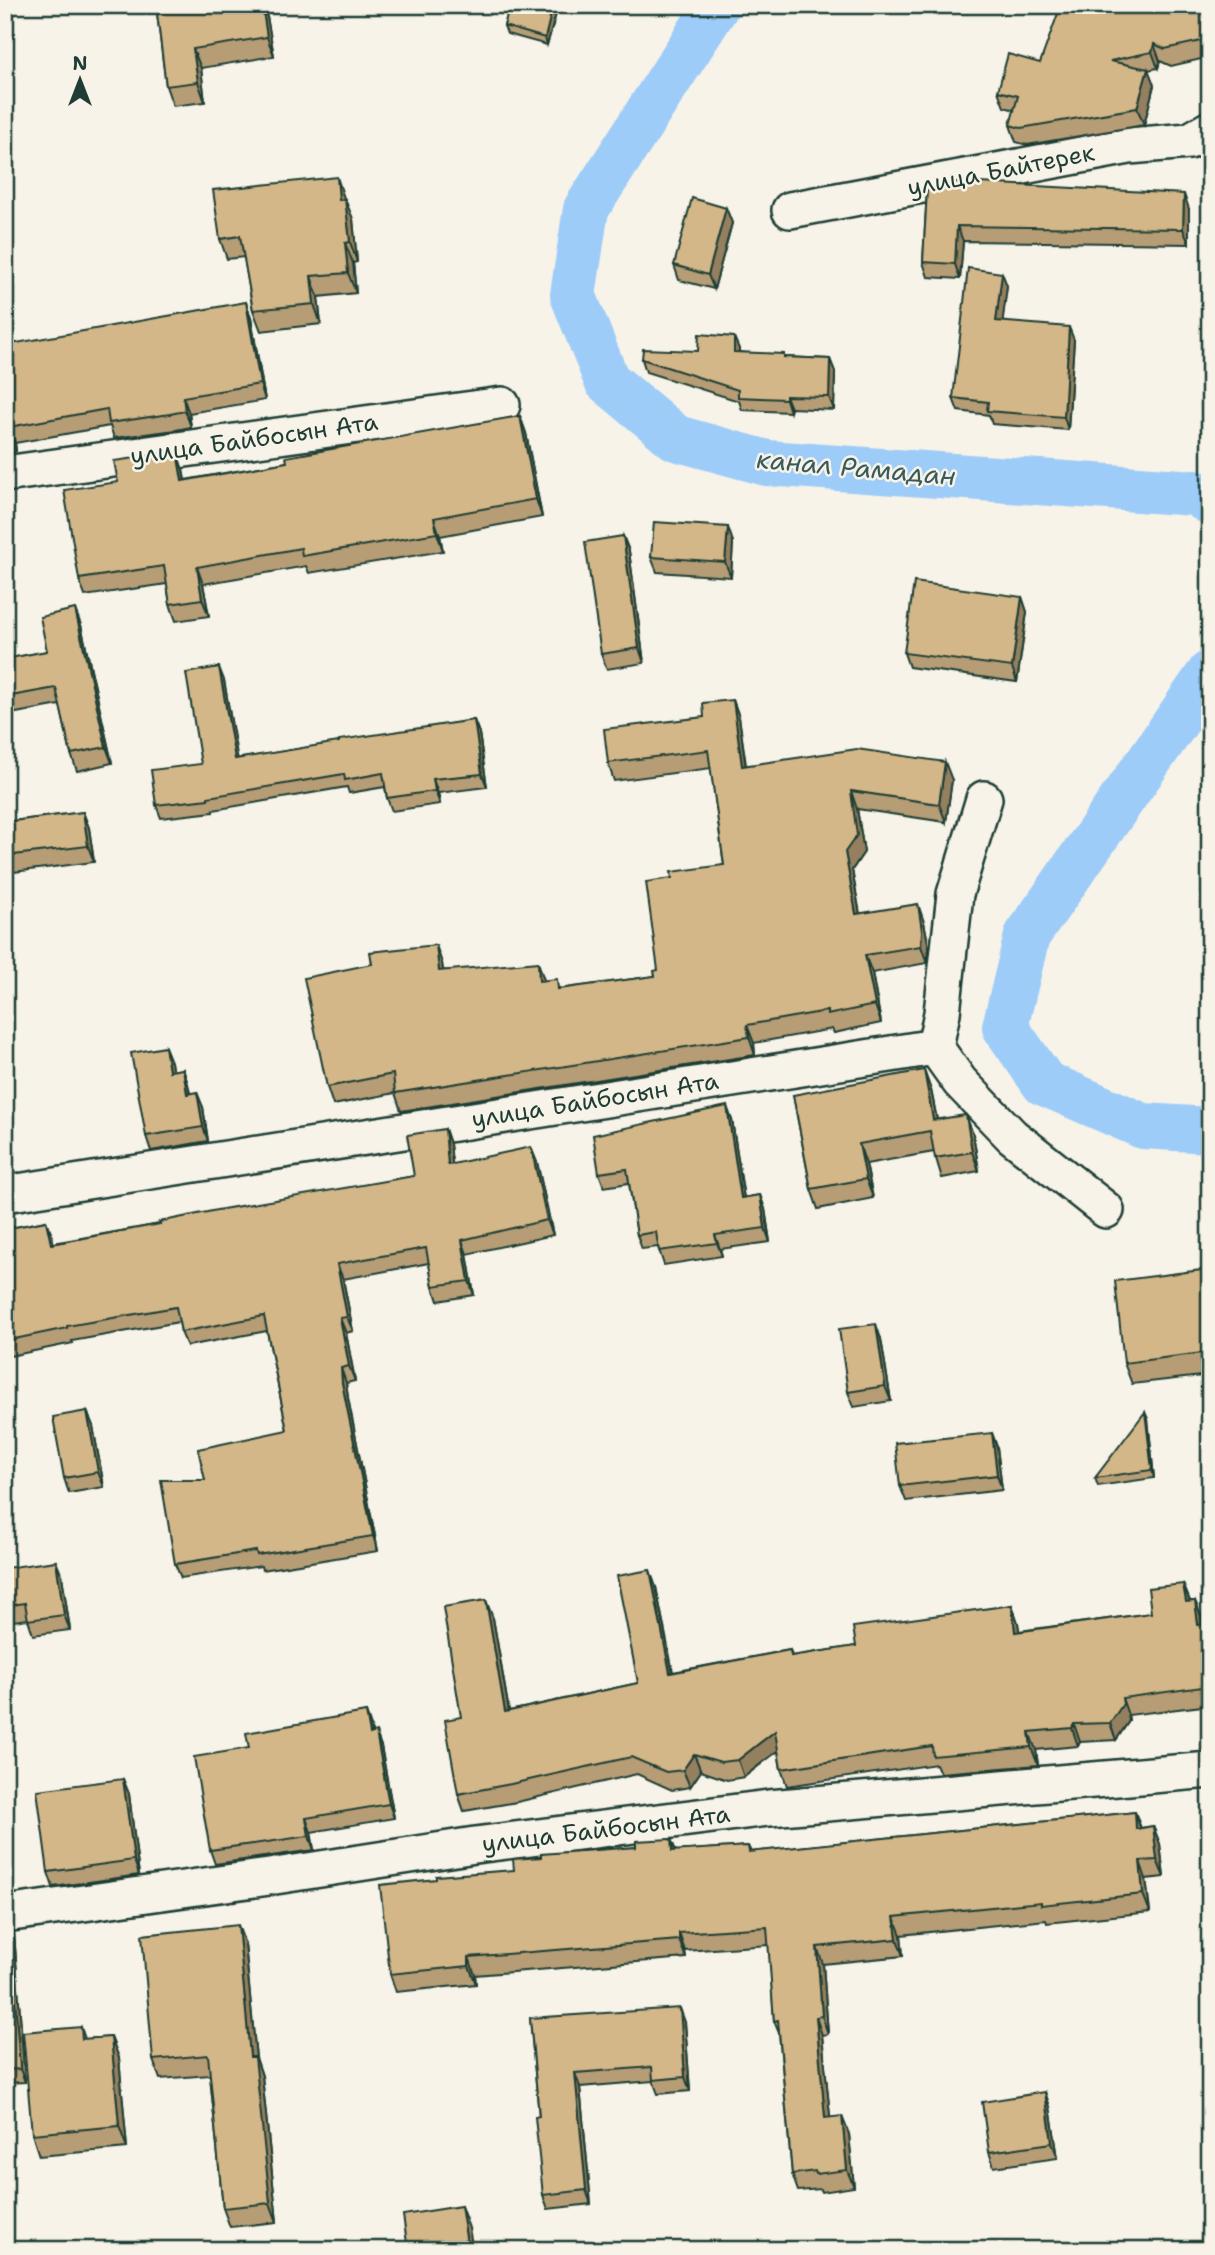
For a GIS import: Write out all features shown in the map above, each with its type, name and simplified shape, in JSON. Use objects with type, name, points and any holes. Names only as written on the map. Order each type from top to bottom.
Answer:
[{"type":"street","name":"улица Байтерек","points":[[790,210],[1129,146],[1189,141],[1210,128]]},
{"type":"street","name":"улица Байбосын Ата","points":[[5,474],[502,405]]},
{"type":"street","points":[[984,799],[955,894],[942,1013],[935,1047],[960,1082],[1012,1136],[1106,1210]]},
{"type":"street","name":"улица Байбосын Ата","points":[[5,1194],[935,1047]]},
{"type":"street","name":"улица Байбосын Ата","points":[[5,1914],[475,1845],[768,1808],[1108,1781],[1210,1770]]},
{"type":"building","points":[[156,5],[262,5],[267,37],[193,49],[198,82],[166,86]]},
{"type":"building","points":[[510,5],[553,5],[545,38],[504,26]]},
{"type":"building","points":[[1061,5],[1210,5],[1210,39],[1165,49],[1154,44],[1152,52],[1110,61],[1148,69],[1137,108],[1021,128],[1010,125],[1018,96],[998,91],[1008,54],[1040,63]]},
{"type":"building","points":[[337,177],[339,200],[345,199],[350,242],[345,243],[348,273],[311,276],[314,304],[253,310],[240,236],[220,239],[213,190]]},
{"type":"building","points":[[961,182],[1184,194],[1183,229],[957,226],[955,264],[923,262],[927,189]]},
{"type":"building","points":[[692,198],[726,208],[708,275],[674,265]]},
{"type":"building","points":[[968,268],[1002,273],[996,321],[1069,327],[1064,417],[987,411],[988,402],[953,398]]},
{"type":"building","points":[[246,302],[260,384],[183,397],[185,411],[109,423],[107,409],[9,427],[11,435],[5,436],[5,345]]},
{"type":"building","points":[[699,334],[734,337],[734,352],[830,359],[829,397],[738,397],[738,390],[642,359],[643,349],[698,351]]},
{"type":"building","points":[[520,416],[536,499],[434,518],[437,533],[302,556],[301,548],[197,567],[202,599],[170,604],[164,566],[79,579],[64,490],[118,482],[114,461],[177,452],[182,481],[287,462],[286,457]]},
{"type":"building","points":[[654,522],[728,527],[725,562],[651,557]]},
{"type":"building","points":[[623,536],[639,648],[601,654],[585,542]]},
{"type":"building","points":[[914,582],[1022,597],[1012,667],[904,653]]},
{"type":"building","points":[[75,609],[106,747],[71,754],[56,688],[5,697],[5,659],[47,651],[40,617]]},
{"type":"building","points":[[219,667],[235,759],[474,720],[482,774],[433,779],[435,791],[387,798],[383,773],[345,780],[344,774],[208,799],[156,805],[151,770],[201,764],[186,673]]},
{"type":"building","points":[[733,700],[742,766],[857,749],[945,762],[939,804],[851,791],[857,835],[845,852],[856,914],[918,904],[922,931],[921,946],[865,955],[875,1005],[827,1015],[827,1011],[747,1025],[749,1037],[395,1093],[393,1074],[327,1087],[304,978],[372,964],[370,952],[436,945],[439,971],[538,962],[539,981],[557,979],[558,989],[655,976],[654,971],[658,970],[646,882],[672,878],[671,872],[724,865],[708,750],[608,763],[604,729],[704,717],[703,703]]},
{"type":"building","points":[[83,812],[88,846],[5,856],[5,822]]},
{"type":"building","points":[[165,1047],[169,1071],[183,1069],[187,1094],[197,1092],[203,1127],[146,1136],[131,1053]]},
{"type":"building","points":[[924,1070],[933,1120],[966,1115],[972,1152],[935,1158],[930,1131],[859,1144],[866,1179],[811,1189],[793,1095]]},
{"type":"building","points":[[727,1106],[741,1198],[760,1195],[765,1228],[715,1235],[717,1243],[659,1251],[656,1232],[637,1235],[627,1169],[599,1173],[593,1135]]},
{"type":"building","points":[[445,1129],[448,1165],[531,1147],[547,1220],[462,1240],[469,1281],[433,1286],[426,1248],[337,1264],[347,1317],[340,1318],[349,1366],[341,1368],[342,1383],[373,1536],[257,1555],[256,1551],[175,1564],[161,1480],[205,1480],[198,1449],[287,1430],[264,1316],[181,1332],[176,1307],[67,1326],[5,1341],[5,1229],[46,1221],[51,1244],[160,1224],[159,1222],[217,1210],[414,1176],[407,1135]]},
{"type":"building","points":[[1210,1269],[1210,1352],[1124,1363],[1115,1281]]},
{"type":"building","points":[[876,1324],[885,1386],[848,1392],[839,1329]]},
{"type":"building","points":[[87,1411],[98,1472],[64,1478],[53,1417]]},
{"type":"building","points":[[1145,1412],[1152,1470],[1095,1478]]},
{"type":"building","points":[[992,1433],[997,1475],[900,1486],[895,1443]]},
{"type":"building","points":[[56,1561],[64,1615],[28,1620],[25,1603],[5,1606],[5,1568]]},
{"type":"building","points":[[650,1570],[670,1673],[790,1650],[791,1656],[856,1646],[853,1627],[1012,1605],[1015,1632],[1151,1613],[1148,1588],[1183,1584],[1186,1602],[1195,1601],[1198,1625],[1210,1624],[1210,1686],[1122,1698],[1123,1704],[1110,1723],[1074,1724],[1072,1728],[1029,1732],[1031,1747],[933,1756],[932,1746],[781,1769],[775,1731],[738,1760],[721,1762],[694,1754],[683,1770],[666,1772],[631,1757],[458,1794],[445,1720],[461,1717],[443,1607],[486,1600],[505,1712],[638,1683],[617,1576]]},
{"type":"building","points":[[366,1712],[370,1734],[376,1732],[389,1804],[306,1818],[309,1836],[210,1850],[194,1757],[249,1748],[246,1733]]},
{"type":"building","points":[[123,1779],[134,1860],[48,1872],[37,1790]]},
{"type":"building","points":[[1135,1812],[1136,1829],[1153,1826],[1157,1860],[1140,1861],[1143,1894],[894,1917],[897,1939],[817,1947],[822,2016],[816,2017],[825,2118],[842,2116],[847,2170],[792,2174],[778,2020],[774,2021],[767,1927],[679,1933],[679,1940],[469,1957],[469,1966],[390,1974],[380,1885],[436,1879],[436,1876],[514,1870],[513,1859],[541,1857],[541,1854],[636,1847],[636,1841],[671,1839],[672,1851],[748,1846],[749,1852]]},
{"type":"building","points":[[5,1920],[9,1920],[20,2069],[5,2070]]},
{"type":"building","points":[[238,1925],[250,2057],[255,2057],[270,2203],[223,2208],[208,2055],[153,2060],[142,1935]]},
{"type":"building","points":[[680,2008],[685,2077],[653,2080],[652,2067],[575,2073],[586,2190],[543,2195],[535,2117],[539,2116],[530,2018]]},
{"type":"building","points":[[81,2027],[82,2039],[111,2037],[119,2126],[32,2134],[23,2032]]},
{"type":"building","points":[[1045,2092],[1052,2143],[989,2152],[982,2102]]},
{"type":"building","points":[[461,2206],[468,2250],[408,2250],[403,2215]]},
{"type":"waterway","name":"канал Рамадан","points":[[717,5],[586,209],[573,295],[607,381],[676,438],[767,463],[1195,493],[1210,502]]},
{"type":"waterway","name":"канал Рамадан","points":[[1210,673],[1027,936],[1005,1027],[1044,1083],[1143,1126],[1210,1130]]}]
